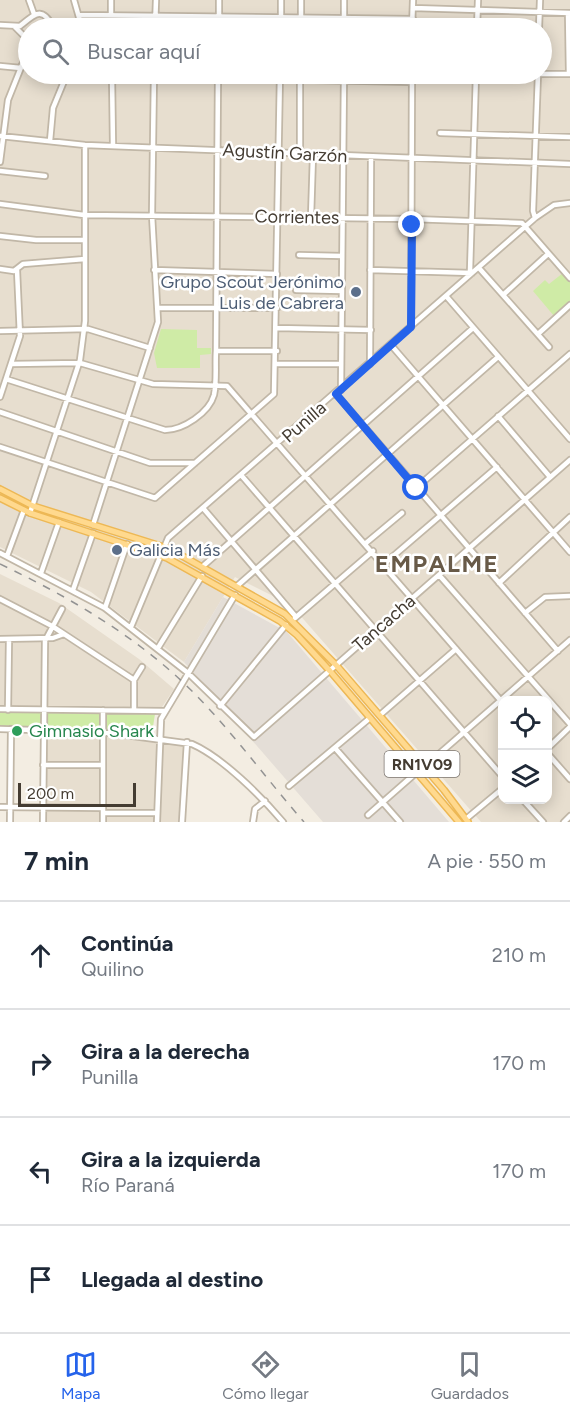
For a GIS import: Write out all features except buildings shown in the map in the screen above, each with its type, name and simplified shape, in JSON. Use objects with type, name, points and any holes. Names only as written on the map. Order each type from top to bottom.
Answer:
[{"type":"main road","name":"RN1V09","points":[[0,489],[33,506],[163,547],[294,618],[468,819]]},
{"type":"main road","name":"RN1V09","points":[[0,498],[27,512],[161,555],[286,625],[330,671],[459,822]]},
{"type":"street","points":[[29,0],[34,14]]},
{"type":"street","points":[[74,0],[79,18]]},
{"type":"street","points":[[111,0],[111,16]]},
{"type":"street","points":[[155,16],[156,0]]},
{"type":"street","points":[[219,0],[219,17]]},
{"type":"street","points":[[281,0],[281,18]]},
{"type":"street","points":[[78,15],[301,18],[301,0]]},
{"type":"street","points":[[344,0],[344,18]]},
{"type":"street","points":[[412,18],[413,0]]},
{"type":"street","points":[[478,0],[478,18]]},
{"type":"street","points":[[540,0],[540,18]]},
{"type":"street","points":[[413,8],[569,13],[570,74],[552,74]]},
{"type":"street","points":[[29,18],[34,14],[47,18]]},
{"type":"street","points":[[0,25],[15,27],[18,30]]},
{"type":"street","points":[[0,66],[18,68]]},
{"type":"street","points":[[0,162],[8,100],[18,75]]},
{"type":"street","points":[[50,141],[53,108],[64,84]]},
{"type":"street","points":[[112,84],[113,146]]},
{"type":"street","points":[[93,525],[158,322],[152,215],[154,84]]},
{"type":"street","points":[[6,379],[165,430],[182,427],[210,403],[215,385],[216,351],[218,84]]},
{"type":"street","points":[[0,447],[155,498],[274,394],[277,363],[280,84]]},
{"type":"street","points":[[300,84],[300,154]]},
{"type":"street","points":[[341,390],[344,84]]},
{"type":"street","points":[[411,327],[412,84]]},
{"type":"street","points":[[370,270],[471,272],[476,84]]},
{"type":"street","points":[[535,218],[533,212],[537,84]]},
{"type":"street","points":[[0,99],[8,100]]},
{"type":"street","points":[[440,133],[570,137]]},
{"type":"street","name":"Agustín Garzón","points":[[2,136],[85,145],[570,164]]},
{"type":"street","points":[[7,556],[27,512],[33,506],[80,363],[84,328],[85,145]]},
{"type":"street","points":[[311,217],[313,155]]},
{"type":"street","points":[[370,364],[371,157]]},
{"type":"street","points":[[0,171],[45,176]]},
{"type":"street","name":"Punilla","points":[[131,627],[168,538],[341,390],[471,272],[479,268],[535,218],[554,205],[570,203]]},
{"type":"street","name":"Corrientes","points":[[0,204],[84,215],[412,219],[522,223],[526,227]]},
{"type":"street","points":[[526,227],[570,278]]},
{"type":"street","points":[[0,236],[36,240],[85,240]]},
{"type":"street","points":[[503,295],[548,254]]},
{"type":"street","points":[[299,255],[342,256]]},
{"type":"street","points":[[0,397],[20,330],[17,270],[23,264],[85,259]]},
{"type":"street","points":[[479,268],[549,347]]},
{"type":"street","points":[[0,269],[17,270]]},
{"type":"street","points":[[154,270],[277,274]]},
{"type":"street","points":[[296,290],[342,291]]},
{"type":"street","points":[[446,296],[570,439]]},
{"type":"street","points":[[538,334],[570,306]]},
{"type":"street","points":[[158,308],[277,308]]},
{"type":"street","points":[[0,331],[84,328],[150,348]]},
{"type":"street","points":[[277,328],[371,330]]},
{"type":"street","points":[[202,567],[473,328]]},
{"type":"street","points":[[391,345],[570,552]]},
{"type":"street","points":[[216,351],[276,351]]},
{"type":"street","points":[[416,488],[570,354]]},
{"type":"street","points":[[237,586],[498,357]]},
{"type":"street","points":[[11,364],[80,363],[156,385],[227,386],[498,696]]},
{"type":"street","points":[[277,363],[341,363]]},
{"type":"street","points":[[336,394],[558,651]]},
{"type":"street","points":[[0,412],[156,464],[195,463]]},
{"type":"street","points":[[498,416],[550,477]]},
{"type":"street","name":"Tancacha","points":[[220,706],[252,737],[570,460]]},
{"type":"street","points":[[384,564],[496,467]]},
{"type":"street","points":[[241,476],[498,771]]},
{"type":"street","points":[[203,508],[294,618],[373,551]]},
{"type":"street","points":[[366,543],[402,513]]},
{"type":"street","points":[[499,583],[570,517]]},
{"type":"street","points":[[41,573],[59,522]]},
{"type":"street","points":[[73,590],[93,533]]},
{"type":"street","points":[[105,608],[127,544]]},
{"type":"street","points":[[0,553],[105,608],[188,673],[220,706],[286,625]]},
{"type":"street","points":[[439,575],[570,725],[552,744]]},
{"type":"street","points":[[158,648],[202,576]]},
{"type":"street","points":[[157,822],[158,738],[164,711],[235,595]]},
{"type":"street","points":[[525,613],[545,597],[570,596]]},
{"type":"street","points":[[0,599],[52,626],[134,680]]},
{"type":"street","points":[[43,822],[46,638],[62,609]]},
{"type":"street","points":[[0,639],[46,638],[64,634]]},
{"type":"street","points":[[8,710],[9,639]]},
{"type":"street","points":[[507,696],[570,640]]},
{"type":"street","points":[[380,715],[456,648]]},
{"type":"street","points":[[134,710],[134,680],[142,667]]},
{"type":"street","points":[[424,767],[498,704]]},
{"type":"street","points":[[0,710],[164,711]]},
{"type":"street","points":[[103,710],[103,822]]},
{"type":"street","points":[[563,716],[570,716]]},
{"type":"street","points":[[289,786],[370,718]]},
{"type":"street","points":[[0,729],[103,732],[187,742],[204,750],[265,801],[283,822]]},
{"type":"street","points":[[10,822],[11,729]]},
{"type":"street","points":[[182,822],[187,742]]},
{"type":"street","points":[[335,748],[400,822]]},
{"type":"street","points":[[552,758],[570,779]]},
{"type":"street","points":[[43,765],[103,765]]},
{"type":"street","points":[[368,814],[417,772]]},
{"type":"street","points":[[476,822],[468,819],[498,793]]},
{"type":"street","points":[[253,822],[255,809],[265,801]]},
{"type":"street","points":[[527,804],[543,822]]},
{"type":"street","points":[[0,807],[157,813]]},
{"type":"street","points":[[564,822],[570,816]]},
{"type":"shaded area","points":[[0,0],[570,0],[570,822],[481,822],[291,605],[235,577],[184,662],[91,592],[0,547]]},
{"type":"shaded area","points":[[0,574],[59,603],[139,659],[174,689],[162,707],[0,706]]},
{"type":"shaded area","points":[[223,597],[287,632],[449,822],[323,822],[184,662]]},
{"type":"shaded area","points":[[46,732],[112,735],[184,746],[181,822],[46,822]]},
{"type":"green space","points":[[563,273],[570,281],[570,301],[554,316],[533,291],[545,280],[549,284]]},
{"type":"green space","points":[[161,329],[197,330],[197,348],[211,348],[211,354],[200,355],[200,368],[157,368],[154,353]]},
{"type":"green space","points":[[0,711],[42,711],[42,729],[0,728]]},
{"type":"green space","points":[[46,711],[101,712],[102,731],[47,729]]},
{"type":"green space","points":[[106,714],[155,714],[152,733],[106,730]]},
{"type":"railway","points":[[0,564],[91,613],[154,657],[209,709],[304,822]]},
{"type":"place","name":"Grupo Scout Jerónimo Luis de Cabrera","points":[[356,292]]},
{"type":"place","name":"Galicia Más","points":[[117,550]]},
{"type":"place","name":"Gimnasio Shark","points":[[17,731]]},
{"type":"district","name":"EMPALME","points":[[437,563]]},
{"type":"route","points":[[412,225],[411,327],[336,394],[416,488]]}]
